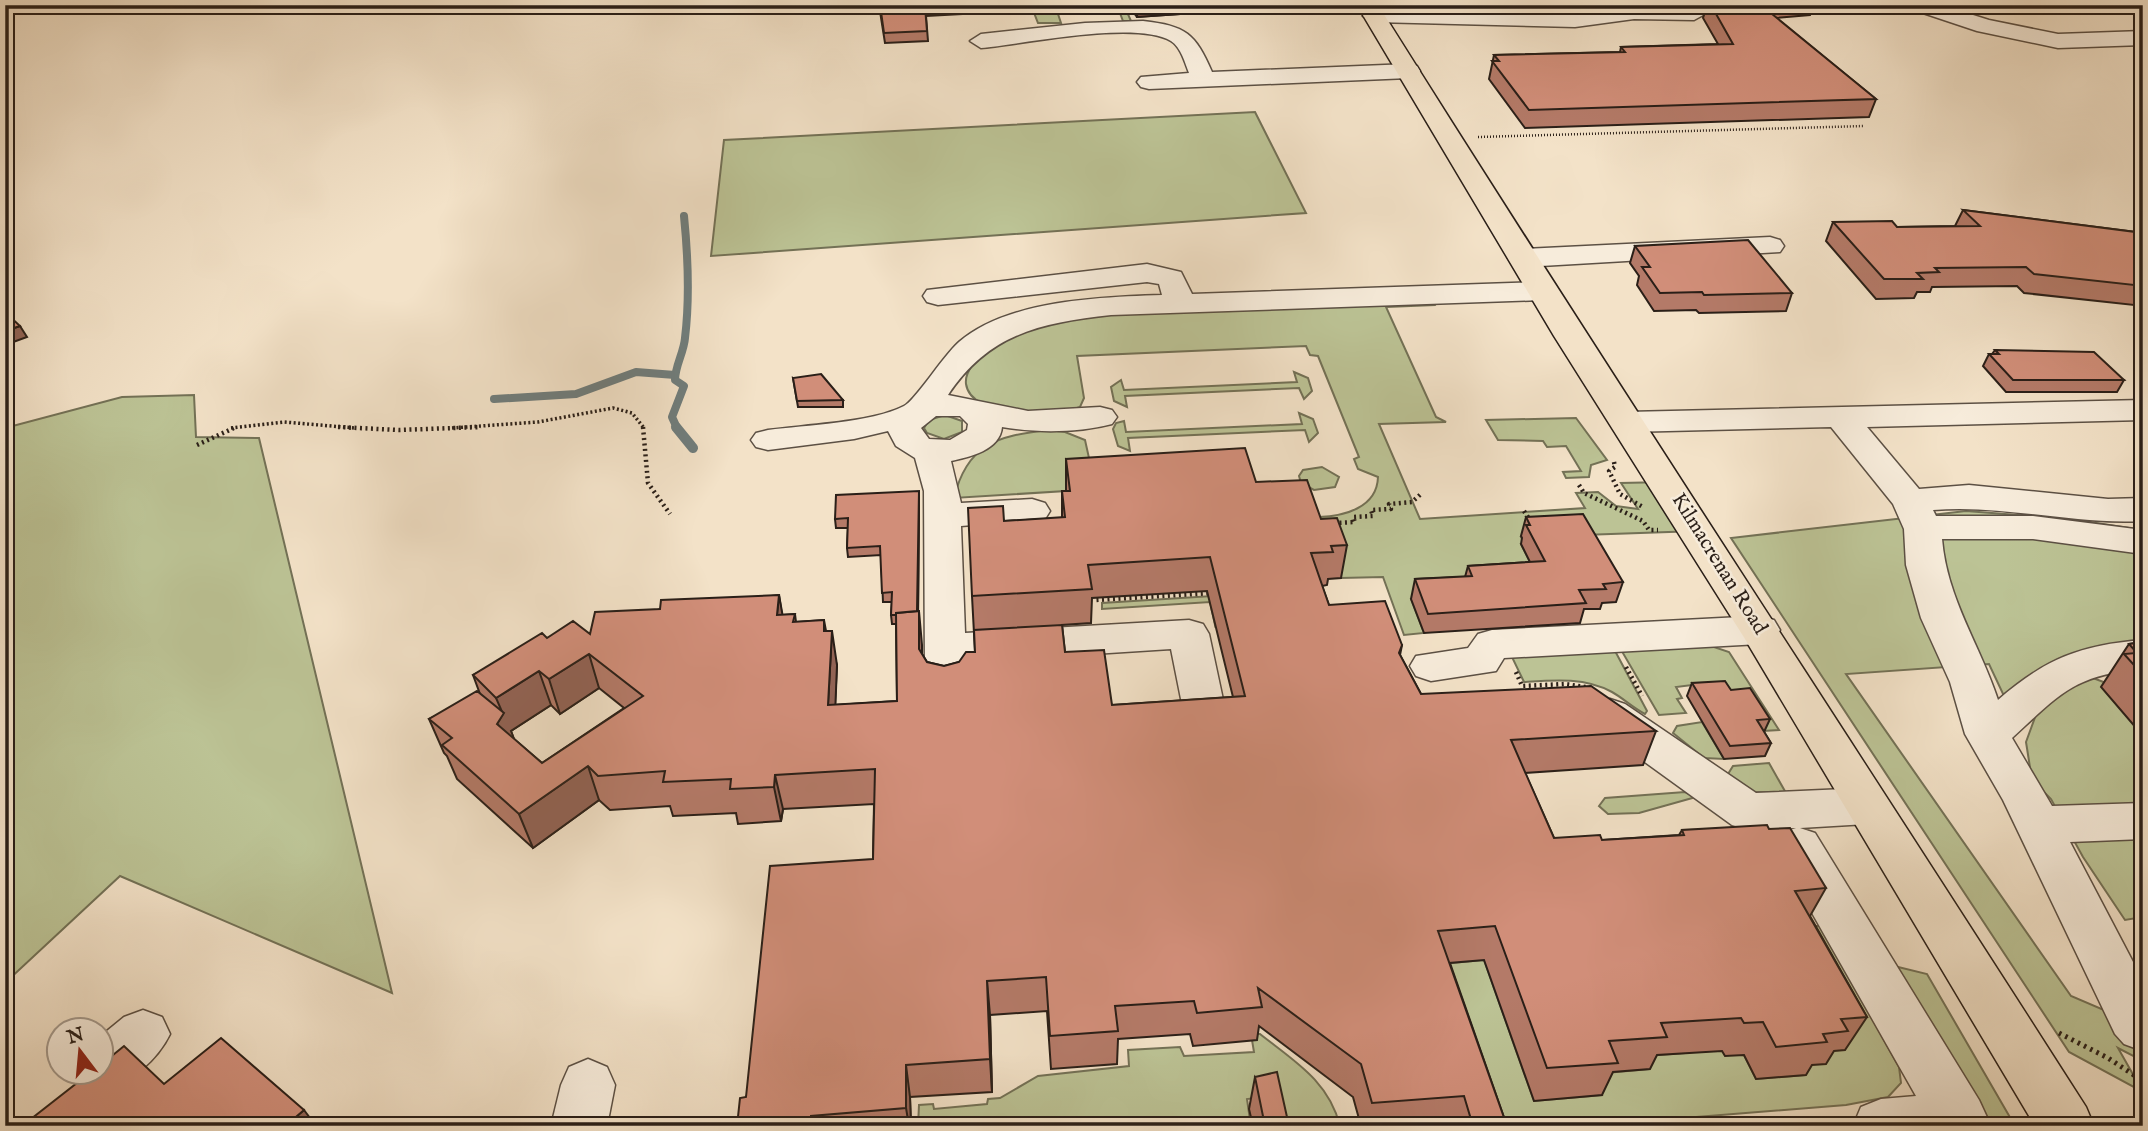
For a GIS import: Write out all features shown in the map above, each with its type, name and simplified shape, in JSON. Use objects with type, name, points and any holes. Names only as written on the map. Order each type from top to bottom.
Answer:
[{"type":"main road","name":"Kilmacrenan Road","points":[[1371,10],[1542,291],[1620,440],[1760,630],[2066,1126]]},
{"type":"street","points":[[1486,5],[1550,8]]},
{"type":"street","points":[[1918,5],[2012,33],[2058,41],[2143,38]]},
{"type":"street","points":[[1371,10],[1575,21],[1600,10],[1694,14]]},
{"type":"street","points":[[981,41],[1014,39],[1043,32],[1147,28],[1165,30],[1184,39],[1204,80]]},
{"type":"street","points":[[1149,82],[1409,71]]},
{"type":"street","points":[[1522,258],[1769,246]]},
{"type":"street","points":[[939,296],[999,277],[1155,273],[1175,282],[1181,304]]},
{"type":"street","points":[[1205,709],[1189,634],[945,666],[943,503],[919,429],[936,385],[982,340],[1037,317],[1088,310],[1181,304],[1542,291]]},
{"type":"street","points":[[943,503],[974,426],[951,372]]},
{"type":"street","points":[[919,429],[941,405],[974,426],[1100,417]]},
{"type":"street","points":[[1620,440],[1840,416],[2143,410]]},
{"type":"street","points":[[1840,416],[1917,515],[1925,565],[1941,618],[1971,682],[1987,734],[2038,825],[2134,1017],[2143,1027]]},
{"type":"street","points":[[768,440],[854,429],[919,429],[948,451],[974,426]]},
{"type":"street","points":[[1917,515],[1969,496],[2108,511],[2143,509]]},
{"type":"street","points":[[943,503],[1032,511]]},
{"type":"street","points":[[1917,515],[2143,542]]},
{"type":"street","points":[[1427,686],[1480,661],[1492,644],[1760,630]]},
{"type":"street","points":[[1987,734],[2044,686],[2073,667],[2105,658],[2143,654]]},
{"type":"street","points":[[1588,696],[1603,710],[1748,812],[1867,807]]},
{"type":"street","points":[[1778,811],[1961,1123],[1881,1126]]},
{"type":"street","points":[[2038,825],[2143,821]]},
{"type":"street","points":[[116,1056],[143,1034]]},
{"type":"path","points":[[1450,138],[1864,126]]},
{"type":"path","points":[[197,444],[216,430],[258,421],[379,430],[463,428],[539,422],[615,409],[631,413],[644,429],[648,452],[647,479],[654,496],[670,514]]},
{"type":"path","points":[[1620,440],[1615,467],[1609,471],[1614,488],[1624,500],[1644,508]]},
{"type":"path","points":[[1579,485],[1584,493],[1643,521],[1649,530],[1661,532],[1652,519]]},
{"type":"path","points":[[1329,523],[1355,522],[1353,517],[1373,516],[1371,510],[1391,509],[1389,504],[1412,502],[1421,495]]},
{"type":"path","points":[[1524,511],[1537,534]]},
{"type":"path","points":[[1095,588],[1096,600],[1220,593]]},
{"type":"path","points":[[1611,638],[1644,699]]},
{"type":"path","points":[[1501,644],[1522,686],[1565,684],[1588,696]]},
{"type":"green space","points":[[1031,5],[1124,5],[1131,21],[1123,21],[1118,8],[1057,11],[1061,23],[1038,23]]},
{"type":"green space","points":[[1255,112],[1306,213],[711,256],[724,140]]},
{"type":"green space","points":[[1439,300],[1435,305],[1386,307],[1436,417],[1446,422],[1379,424],[1420,519],[1585,508],[1576,493],[1598,492],[1616,506],[1638,509],[1621,483],[1667,482],[1697,531],[1521,537],[1525,544],[1521,544],[1539,580],[1411,599],[1424,633],[1404,635],[1383,577],[1341,578],[1319,517],[1339,515],[1358,508],[1372,496],[1378,477],[1358,469],[1354,459],[1359,457],[1318,356],[1310,355],[1306,346],[1077,356],[1084,398],[1080,407],[1052,413],[1016,412],[982,404],[971,395],[966,384],[967,375],[980,357],[1012,335],[1071,319],[1132,313]]},
{"type":"green space","points":[[1294,372],[1308,378],[1312,391],[1304,399],[1299,388],[1125,396],[1127,407],[1114,401],[1111,387],[1121,380],[1124,390],[1297,382]]},
{"type":"green space","points":[[194,395],[196,437],[259,438],[392,993],[120,876],[5,983],[5,428],[122,397]]},
{"type":"green space","points":[[1299,413],[1313,419],[1318,433],[1309,442],[1305,430],[1128,438],[1130,451],[1118,446],[1113,429],[1116,423],[1124,421],[1126,432],[1302,424]]},
{"type":"green space","points":[[945,415],[962,421],[962,432],[944,439],[927,433],[924,428],[929,420]]},
{"type":"green space","points":[[1576,418],[1607,460],[1591,465],[1589,477],[1566,478],[1563,472],[1581,471],[1566,446],[1547,447],[1543,441],[1498,440],[1486,420]]},
{"type":"green space","points":[[1048,430],[1065,432],[1085,440],[1089,458],[1066,491],[954,498],[967,465],[987,446],[1014,436]]},
{"type":"green space","points":[[1322,467],[1339,477],[1335,487],[1314,490],[1301,483],[1299,476],[1303,470]]},
{"type":"green space","points":[[1966,511],[2070,519],[2143,530],[2143,640],[2004,696],[1989,664],[1846,674],[2071,996],[2118,1016],[2141,1060],[2118,1048],[2143,1092],[2069,1052],[1731,538]]},
{"type":"green space","points":[[1228,595],[1215,625],[1210,602],[1102,609],[1102,603]]},
{"type":"green space","points":[[1702,643],[1729,652],[1779,730],[1763,731],[1692,685],[1676,687],[1682,698],[1677,699],[1686,713],[1659,715],[1620,648]]},
{"type":"green space","points":[[1614,649],[1647,711],[1645,714],[1612,692],[1591,684],[1569,681],[1524,682],[1511,655]]},
{"type":"green space","points":[[2093,678],[2114,686],[2143,736],[2143,917],[2125,920],[2083,857],[2051,799],[2032,780],[2026,742],[2037,712],[2073,680]]},
{"type":"green space","points":[[1702,722],[1724,759],[1704,758],[1673,733],[1677,726]]},
{"type":"green space","points":[[1769,763],[1786,793],[1752,792],[1728,774],[1733,766]]},
{"type":"green space","points":[[1685,792],[1696,797],[1639,813],[1608,814],[1599,806],[1605,798]]},
{"type":"green space","points":[[1815,926],[1821,926],[1899,1067],[1901,1083],[1888,1097],[1846,1105],[1584,1126],[1485,1126],[1429,965],[1484,960],[1534,1101],[1602,1095],[1594,1074],[1649,1069],[1645,1056],[1684,1053],[1650,980],[1744,1055],[1756,1079],[1805,1075]]},
{"type":"green space","points":[[1890,965],[1927,974],[2015,1126],[1983,1126]]},
{"type":"green space","points":[[1251,1034],[1260,1034],[1309,1073],[1328,1096],[1340,1126],[1279,1126],[1272,1096],[1247,1099],[1250,1120],[1161,1126],[918,1126],[919,1105],[933,1104],[934,1109],[987,1104],[988,1099],[1000,1098],[1038,1076],[1129,1066],[1128,1050],[1180,1047],[1184,1056],[1254,1052]]},
{"type":"building","points":[[880,5],[953,5],[925,7],[927,31],[884,33]]},
{"type":"building","points":[[1135,5],[1175,5],[1138,8]]},
{"type":"building","points":[[1711,5],[1761,5],[1876,99],[1529,110],[1492,61],[1499,61],[1494,55],[1625,52],[1621,47],[1733,44]]},
{"type":"building","points":[[1963,210],[2143,233],[2143,286],[2034,274],[2026,267],[1935,268],[1939,272],[1917,273],[1923,279],[1884,279],[1833,222],[1892,221],[1897,227],[1980,226]]},
{"type":"building","points":[[1748,240],[1792,293],[1660,293],[1642,267],[1650,267],[1635,246]]},
{"type":"building","points":[[5,312],[20,326],[5,331]]},
{"type":"building","points":[[1995,350],[2094,352],[2124,380],[2013,380],[1989,354],[1999,354]]},
{"type":"building","points":[[821,374],[843,400],[797,401],[793,378]]},
{"type":"building","points":[[1245,448],[1256,482],[1307,480],[1321,519],[1337,518],[1347,545],[1331,546],[1333,552],[1311,553],[1329,605],[1385,601],[1402,645],[1399,653],[1421,694],[1591,686],[1656,731],[1511,740],[1554,838],[1600,835],[1602,840],[1684,835],[1682,830],[1767,825],[1769,829],[1790,828],[1826,888],[1795,891],[1867,1017],[1841,1019],[1848,1031],[1823,1034],[1827,1042],[1776,1047],[1763,1022],[1744,1023],[1741,1018],[1661,1023],[1667,1037],[1609,1041],[1618,1063],[1547,1068],[1495,926],[1438,931],[1507,1126],[1473,1126],[1464,1096],[1372,1103],[1361,1064],[1258,988],[1262,1007],[1197,1013],[1194,1001],[1115,1006],[1118,1031],[1050,1036],[1046,977],[987,981],[990,1059],[906,1065],[906,1108],[811,1116],[811,1126],[737,1126],[740,1098],[746,1097],[770,866],[873,859],[875,769],[775,775],[774,787],[730,789],[731,779],[663,782],[665,771],[598,776],[588,766],[519,814],[442,745],[452,738],[429,719],[477,691],[504,713],[497,724],[542,763],[643,696],[589,654],[549,679],[539,671],[496,698],[473,675],[542,633],[547,638],[573,621],[590,634],[595,612],[660,609],[661,600],[779,595],[777,615],[795,614],[793,622],[824,620],[824,631],[832,631],[828,705],[897,701],[896,613],[919,611],[919,649],[927,662],[944,666],[959,662],[966,652],[975,652],[974,630],[1062,625],[1065,652],[1104,650],[1112,705],[1245,696],[1210,557],[1088,565],[1092,589],[972,596],[968,508],[1003,506],[1004,521],[1065,517],[1062,491],[1070,491],[1066,459]]},
{"type":"building","points":[[919,491],[917,611],[891,615],[892,592],[882,593],[880,546],[847,548],[848,518],[835,519],[836,495]]},
{"type":"building","points":[[1583,514],[1623,582],[1603,584],[1606,589],[1579,590],[1586,603],[1428,614],[1415,579],[1472,576],[1468,566],[1545,561],[1526,525],[1530,525],[1526,517]]},
{"type":"building","points":[[2143,642],[2143,675],[2124,654],[2137,653],[2129,644]]},
{"type":"building","points":[[1725,681],[1731,690],[1750,688],[1770,719],[1757,720],[1771,743],[1730,746],[1692,683]]},
{"type":"building","points":[[221,1038],[304,1110],[289,1126],[22,1126],[73,1086],[116,1086],[116,1053],[124,1046],[164,1084]]},
{"type":"building","points":[[1277,1072],[1289,1126],[1265,1126],[1255,1077]]},
{"type":"waterway","points":[[675,375],[684,343],[688,307],[684,216]]},
{"type":"waterway","points":[[494,399],[576,394],[636,372],[675,375]]},
{"type":"waterway","points":[[675,375],[675,380],[684,386],[672,417],[677,428]]},
{"type":"waterway","points":[[676,427],[693,448]]}]
